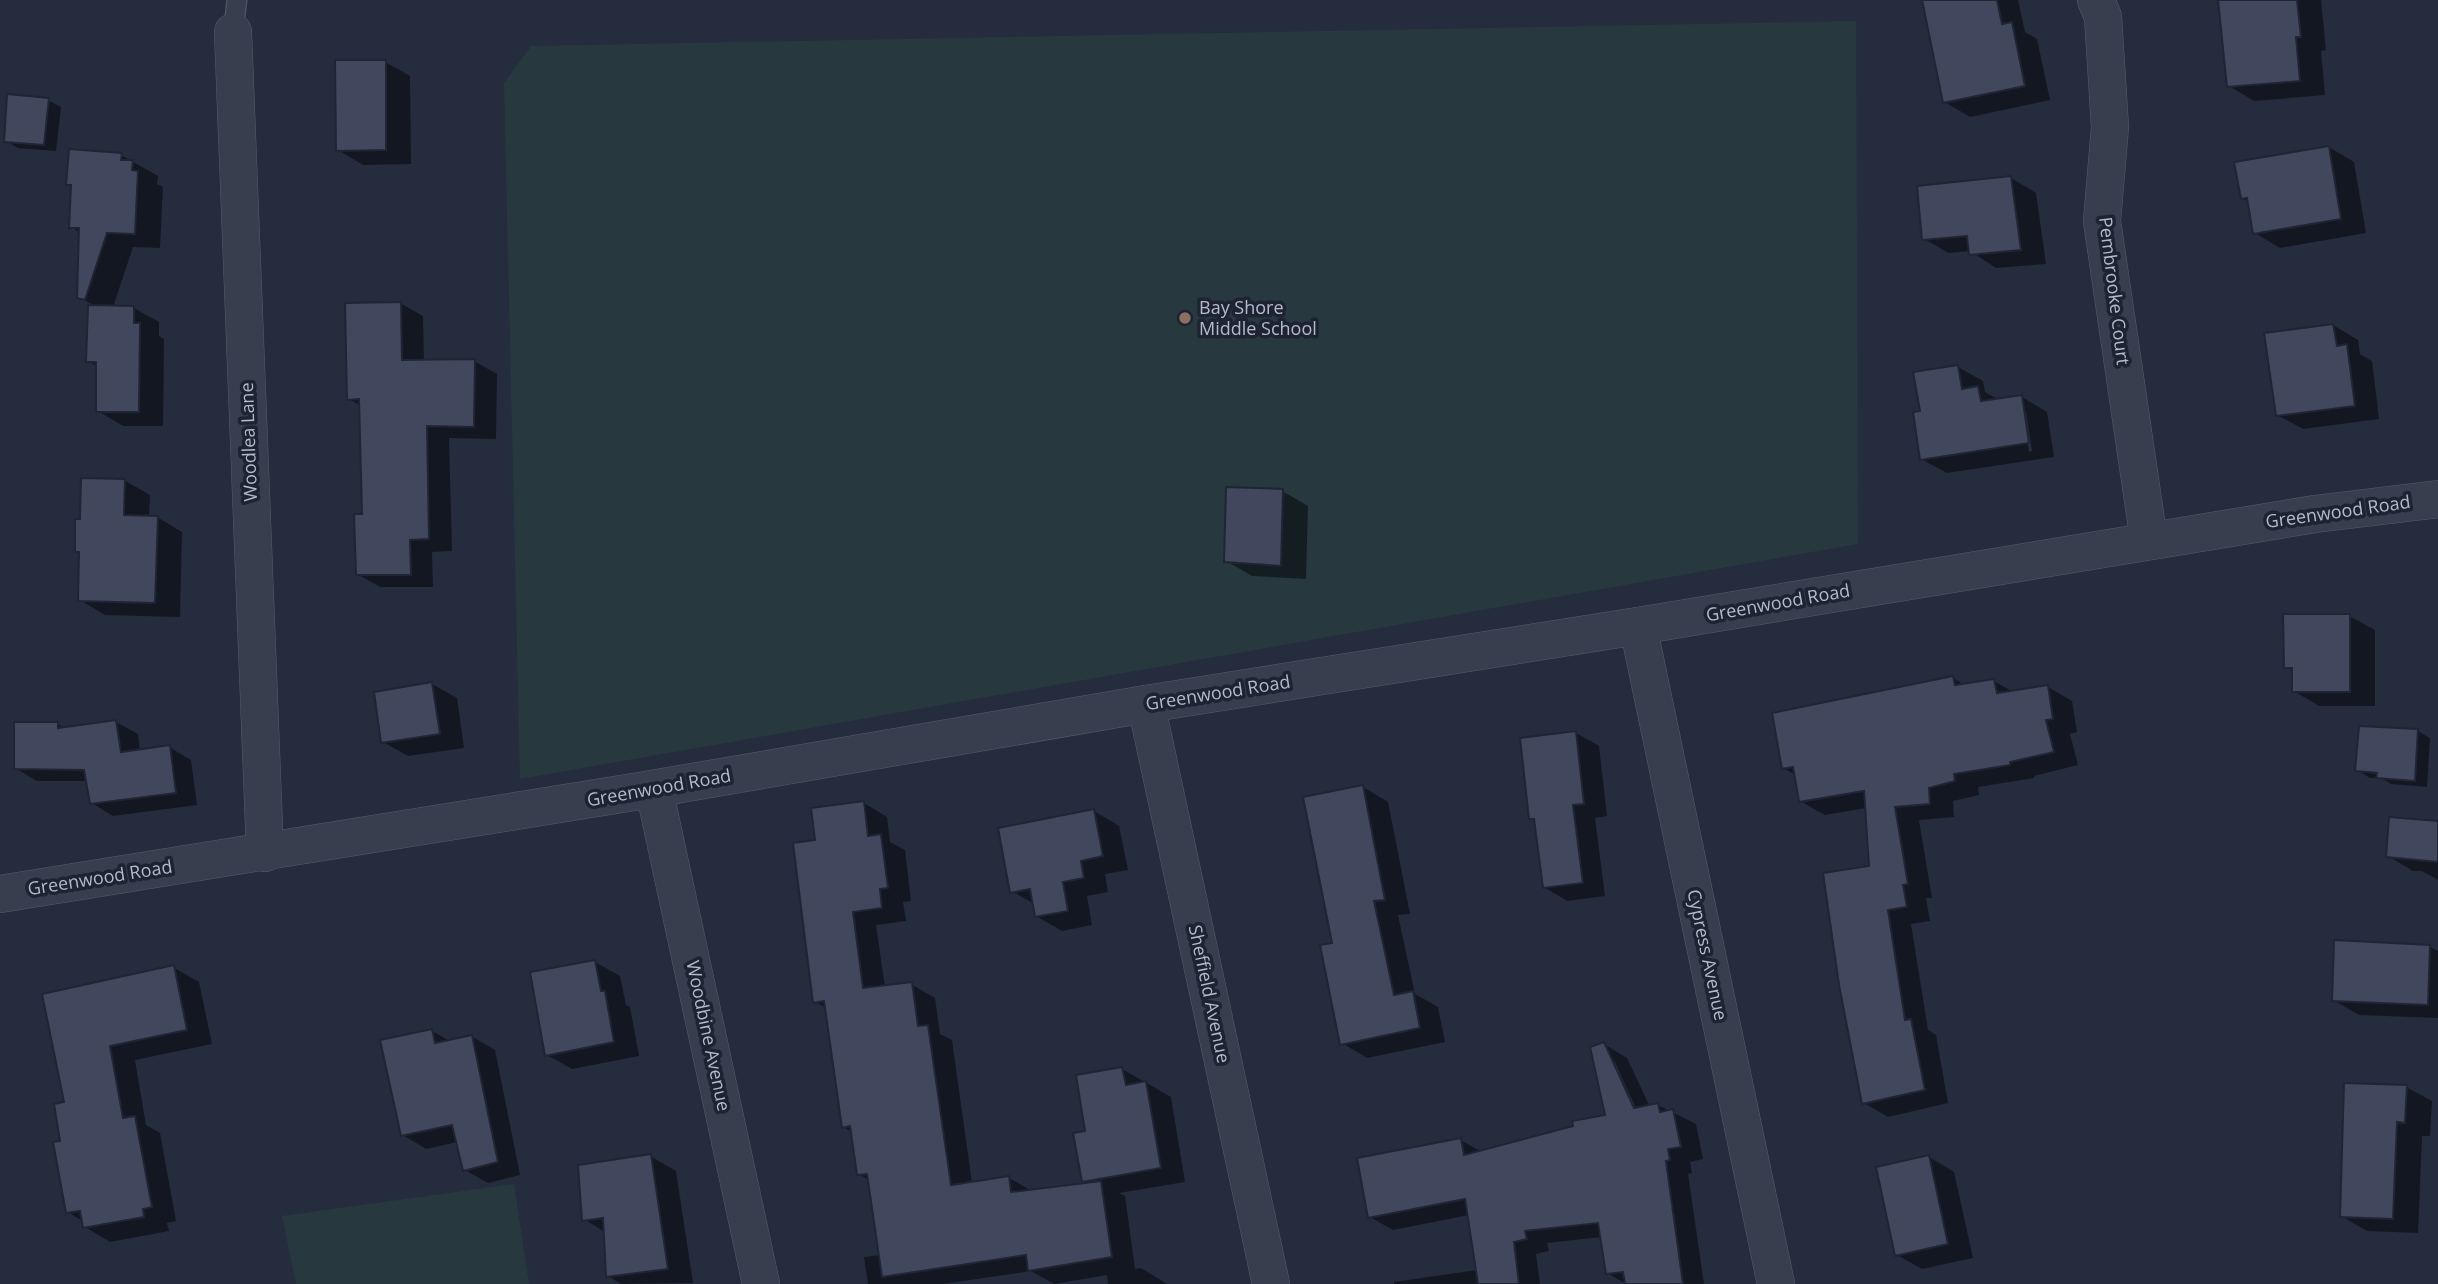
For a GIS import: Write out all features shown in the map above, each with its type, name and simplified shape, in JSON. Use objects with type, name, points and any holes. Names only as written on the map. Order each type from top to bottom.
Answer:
[{"type":"street","name":"Pembrooke Court","points":[[2096,0],[2103,17],[2109,127],[2102,221],[2149,541]]},
{"type":"street","name":"Woodlea Lane","points":[[235,16],[265,853]]},
{"type":"street","name":"Greenwood Road","points":[[0,894],[265,853],[1146,704],[2315,514],[2438,499]]},
{"type":"street","name":"Cypress Avenue","points":[[1638,626],[1776,1284]]},
{"type":"street","name":"Sheffield Avenue","points":[[1146,704],[1271,1284]]},
{"type":"street","name":"Woodbine Avenue","points":[[654,789],[761,1284]]},
{"type":"shaded area","name":"Bay Shore Middle School","points":[[1856,21],[1858,544],[520,779],[504,83],[531,46]]},
{"type":"shaded area","points":[[514,1184],[529,1284],[296,1284],[282,1216]]},
{"type":"building","points":[[1922,0],[1997,0],[2002,24],[2012,22],[2025,86],[1943,103]]},
{"type":"building","points":[[2218,0],[2297,0],[2301,37],[2296,37],[2300,81],[2227,87]]},
{"type":"building","points":[[335,60],[386,60],[386,150],[336,151]]},
{"type":"building","points":[[7,94],[49,98],[44,145],[4,142]]},
{"type":"building","points":[[2329,146],[2341,219],[2253,234],[2247,198],[2241,199],[2234,162]]},
{"type":"building","points":[[69,149],[122,153],[121,160],[133,160],[132,170],[138,171],[135,234],[107,233],[85,300],[77,298],[79,228],[69,228],[71,185],[66,185]]},
{"type":"building","points":[[2011,176],[2021,250],[1969,255],[1967,236],[1922,240],[1917,186]]},
{"type":"building","points":[[401,302],[402,360],[475,359],[474,427],[427,426],[429,539],[410,540],[411,575],[356,575],[354,514],[362,514],[359,399],[347,400],[345,303]]},
{"type":"building","points":[[88,305],[134,306],[134,323],[140,323],[139,412],[96,412],[96,362],[86,362]]},
{"type":"building","points":[[2333,324],[2337,346],[2347,344],[2355,406],[2276,416],[2264,333]]},
{"type":"building","points":[[1958,365],[1962,389],[1978,386],[1981,401],[2022,395],[2029,443],[1920,460],[1913,412],[1920,411],[1913,372]]},
{"type":"building","points":[[81,478],[125,479],[124,515],[158,516],[155,603],[78,601],[79,552],[75,552],[75,519],[80,519]]},
{"type":"building","points":[[1226,487],[1283,489],[1281,566],[1224,562]]},
{"type":"building","points":[[2283,614],[2350,614],[2350,692],[2292,692],[2292,668],[2284,668]]},
{"type":"building","points":[[1953,676],[1955,685],[1994,679],[1997,693],[2048,685],[2053,719],[2046,720],[2054,752],[2010,762],[2010,765],[1954,774],[1955,781],[1929,788],[1930,804],[1895,807],[1908,884],[1903,885],[1907,907],[1888,910],[1905,1020],[1911,1019],[1925,1090],[1862,1104],[1839,985],[1823,873],[1869,866],[1864,791],[1799,802],[1793,767],[1782,769],[1772,713]]},
{"type":"building","points":[[432,682],[440,734],[381,743],[374,692]]},
{"type":"building","points":[[116,720],[121,752],[170,745],[176,793],[90,804],[84,770],[14,769],[14,722],[58,722],[58,728]]},
{"type":"building","points":[[2359,726],[2418,729],[2415,781],[2376,778],[2377,773],[2355,771]]},
{"type":"building","points":[[1576,731],[1584,804],[1573,805],[1583,883],[1543,888],[1534,819],[1529,819],[1520,738]]},
{"type":"building","points":[[1363,785],[1385,900],[1374,901],[1394,995],[1413,991],[1420,1028],[1340,1045],[1320,945],[1332,943],[1303,797]]},
{"type":"building","points":[[864,801],[868,836],[881,834],[888,888],[880,889],[882,908],[853,912],[863,988],[912,982],[918,1026],[928,1025],[951,1185],[1009,1176],[1011,1192],[1101,1181],[1112,1257],[1028,1271],[1026,1255],[882,1277],[867,1174],[857,1175],[850,1126],[842,1128],[824,1001],[813,1003],[793,843],[815,840],[811,808]]},
{"type":"building","points":[[1094,809],[1103,856],[1081,861],[1084,878],[1063,882],[1068,911],[1035,917],[1030,889],[1010,893],[998,828]]},
{"type":"building","points":[[2389,817],[2438,821],[2438,862],[2386,857]]},
{"type":"building","points":[[2334,940],[2430,945],[2428,1005],[2332,1001]]},
{"type":"building","points":[[595,960],[601,991],[605,991],[614,1042],[545,1056],[530,972]]},
{"type":"building","points":[[174,965],[187,1030],[110,1046],[123,1118],[135,1116],[152,1207],[143,1209],[144,1217],[83,1228],[80,1211],[66,1213],[53,1142],[60,1141],[54,1104],[64,1102],[42,994]]},
{"type":"building","points":[[432,1029],[435,1043],[472,1035],[498,1162],[463,1171],[452,1125],[401,1136],[380,1040]]},
{"type":"building","points":[[1604,1042],[1634,1108],[1658,1103],[1660,1112],[1673,1109],[1681,1147],[1668,1149],[1670,1160],[1666,1161],[1683,1284],[1625,1284],[1623,1272],[1606,1274],[1598,1223],[1525,1231],[1527,1239],[1514,1242],[1519,1284],[1478,1284],[1465,1199],[1368,1218],[1357,1158],[1461,1138],[1464,1155],[1573,1126],[1572,1121],[1605,1115],[1590,1047]]},
{"type":"building","points":[[1122,1067],[1126,1085],[1146,1081],[1161,1168],[1082,1182],[1073,1133],[1085,1131],[1076,1075]]},
{"type":"building","points":[[2344,1083],[2407,1085],[2405,1123],[2397,1122],[2393,1219],[2340,1217]]},
{"type":"building","points":[[651,1154],[668,1269],[606,1277],[603,1218],[582,1221],[578,1165]]},
{"type":"building","points":[[1929,1155],[1948,1244],[1895,1256],[1876,1167]]},
{"type":"place","name":"Bay Shore Middle School","points":[[1185,318]]}]
